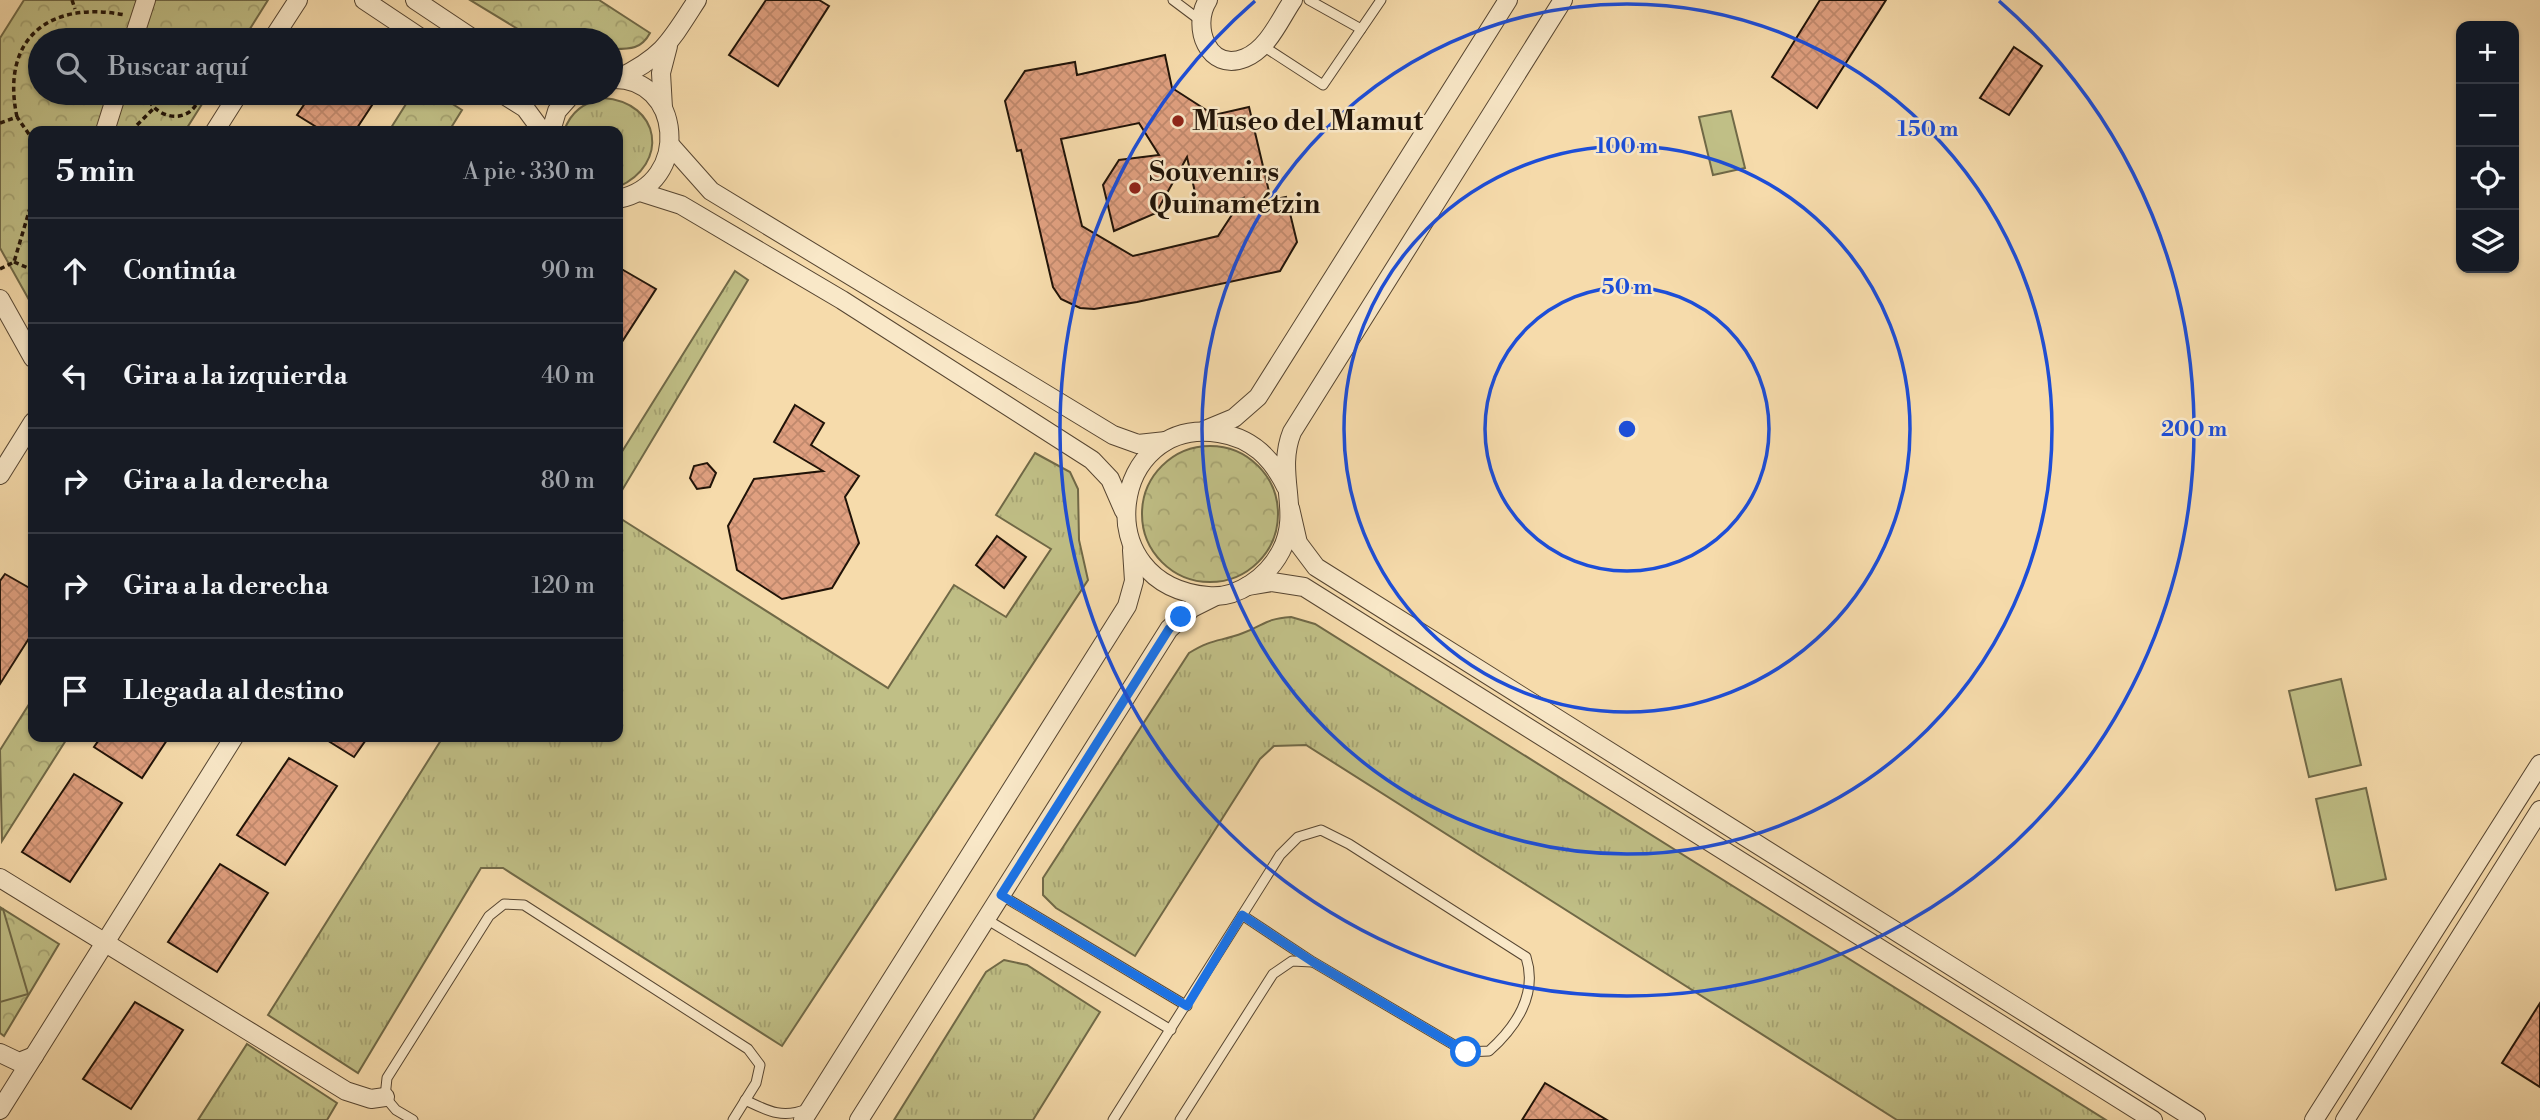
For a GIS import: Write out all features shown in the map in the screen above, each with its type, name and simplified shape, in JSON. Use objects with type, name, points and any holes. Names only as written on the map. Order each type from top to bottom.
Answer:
[{"type":"street","points":[[137,28],[146,0]]},
{"type":"street","points":[[280,28],[298,0]]},
{"type":"street","points":[[364,0],[406,28]]},
{"type":"street","points":[[415,0],[457,28]]},
{"type":"street","points":[[623,75],[644,66],[669,43],[697,0]]},
{"type":"street","points":[[1208,0],[1202,9],[1203,43],[1213,55],[1228,60],[1244,59],[1263,46],[1293,0]]},
{"type":"street","points":[[671,146],[711,191],[1113,435],[1138,444],[1169,441],[1220,425],[1243,412],[1258,397],[1508,0]]},
{"type":"street","points":[[1563,0],[1292,432],[1284,466],[1298,543],[1316,568],[2196,1120]]},
{"type":"street","points":[[663,109],[661,73],[669,43]]},
{"type":"street","points":[[623,81],[635,84],[651,94],[663,109],[670,127],[671,146],[660,172],[640,192],[623,197]]},
{"type":"street","points":[[107,126],[113,105]]},
{"type":"street","points":[[218,126],[231,105]]},
{"type":"street","points":[[520,105],[538,126]]},
{"type":"street","points":[[552,126],[557,111],[562,105]]},
{"type":"street","points":[[640,192],[681,205],[842,300],[1092,460],[1110,479],[1125,514]]},
{"type":"street","points":[[0,299],[28,349]]},
{"type":"street","points":[[0,475],[28,430]]},
{"type":"street","points":[[1191,433],[1210,431],[1248,442],[1271,461],[1286,487]]},
{"type":"street","points":[[807,1114],[1128,606],[1135,571],[1125,514],[1128,492],[1137,471],[1151,454],[1169,441]]},
{"type":"street","points":[[1236,592],[1255,582],[1271,567],[1286,539],[1290,508]]},
{"type":"street","points":[[1128,537],[1136,557],[1151,575],[1169,587],[1191,595],[1214,597]]},
{"type":"street","points":[[859,1120],[1169,629],[1192,608],[1214,597],[1272,582],[1304,587],[2153,1120]]},
{"type":"street","points":[[0,1110],[231,742]]},
{"type":"street","points":[[2314,1120],[2540,764]]},
{"type":"street","points":[[2345,1120],[2540,810]]},
{"type":"street","points":[[0,878],[346,1091],[371,1099],[385,1097]]},
{"type":"street","points":[[5,1056],[24,1061],[34,1056]]},
{"type":"street","points":[[5,1056],[18,1069],[18,1081]]},
{"type":"lane","points":[[1172,0],[1201,21]]},
{"type":"lane","points":[[1309,0],[1326,4],[1361,29]]},
{"type":"lane","points":[[1263,46],[1323,85],[1381,0]]},
{"type":"lane","points":[[1113,1120],[1187,1006],[1242,915],[1280,855],[1298,837],[1321,830],[1527,957],[1532,976],[1531,992],[1504,1037],[1489,1051],[1466,1052],[1313,962],[1242,915]]},
{"type":"lane","points":[[1001,895],[1187,1006]]},
{"type":"lane","points":[[413,1120],[396,1110],[385,1097],[387,1078],[489,916],[504,904],[524,905],[748,1049],[760,1065],[756,1083],[733,1120]]},
{"type":"lane","points":[[986,919],[1171,1030]]},
{"type":"lane","points":[[1180,1120],[1273,974],[1292,961],[1313,962]]},
{"type":"lane","points":[[745,1100],[775,1114],[807,1114]]},
{"type":"path","points":[[72,0],[75,9]]},
{"type":"path","points":[[35,28],[44,20],[75,9],[108,10],[139,21]]},
{"type":"path","points":[[28,35],[13,57],[9,85],[17,117],[28,133]]},
{"type":"path","points":[[151,105],[161,114],[179,117],[195,105]]},
{"type":"path","points":[[136,126],[153,109]]},
{"type":"path","points":[[0,122],[17,117]]},
{"type":"path","points":[[0,269],[14,262],[28,215]]},
{"type":"path","points":[[14,262],[28,268]]},
{"type":"green space","points":[[24,0],[268,0],[250,28],[28,28],[28,105],[201,105],[188,126],[28,126],[28,298],[0,248],[0,38]]},
{"type":"green space","points":[[470,0],[599,0],[650,33],[638,46],[623,49],[623,28],[516,28]]},
{"type":"green space","points":[[623,103],[637,110],[647,122],[652,135],[651,150],[646,164],[635,177],[623,184],[623,126],[566,126],[585,105],[623,105]]},
{"type":"green space","points":[[405,105],[454,105],[462,110],[452,126],[392,126]]},
{"type":"green space","points":[[1731,111],[1745,168],[1713,175],[1699,117]]},
{"type":"green space","points":[[735,271],[748,280],[623,489],[623,450]]},
{"type":"green space","points":[[1210,446],[1236,452],[1258,466],[1272,488],[1278,514],[1272,540],[1258,562],[1236,576],[1210,582],[1184,576],[1162,562],[1148,540],[1142,514],[1148,488],[1162,466],[1184,452]]},
{"type":"green space","points":[[1035,453],[1070,472],[1078,489],[1079,540],[1088,580],[782,1046],[503,868],[481,868],[358,1073],[268,1015],[440,742],[623,742],[623,520],[888,688],[954,585],[1006,617],[1051,549],[996,515]]},
{"type":"green space","points":[[1291,617],[1315,624],[2106,1120],[1897,1120],[1306,745],[1274,746],[1260,759],[1135,956],[1056,908],[1043,895],[1043,878],[1189,653],[1270,621]]},
{"type":"green space","points":[[2341,679],[2361,765],[2309,777],[2289,691]]},
{"type":"green space","points":[[28,706],[28,742],[65,742],[2,841],[0,750]]},
{"type":"green space","points":[[2366,788],[2386,879],[2336,890],[2316,799]]},
{"type":"green space","points":[[0,907],[59,944],[4,1036],[0,1033]]},
{"type":"green space","points":[[3,909],[28,994],[0,1002],[0,910]]},
{"type":"green space","points":[[1004,960],[1027,965],[1100,1012],[1033,1120],[894,1120],[986,972]]},
{"type":"green space","points":[[247,1044],[337,1103],[327,1120],[198,1120]]},
{"type":"building","points":[[766,0],[819,0],[829,6],[778,86],[729,55]]},
{"type":"building","points":[[1820,0],[1886,0],[1817,108],[1772,77]]},
{"type":"building","points":[[2014,47],[2042,66],[2009,115],[1980,98]]},
{"type":"building","points":[[1165,55],[1172,88],[1214,115],[1249,107],[1271,200],[1286,197],[1297,242],[1280,271],[1094,309],[1080,308],[1061,299],[1053,287],[1021,150],[1017,151],[1005,101],[1025,71],[1075,62],[1077,75]],"holes":[[[1139,123],[1159,155],[1119,160],[1103,185],[1114,231],[1156,213],[1187,157],[1199,210],[1243,198],[1218,236],[1133,256],[1082,226],[1061,139]]]},
{"type":"building","points":[[304,105],[372,105],[358,126],[315,126],[297,115]]},
{"type":"building","points":[[623,270],[656,289],[623,340]]},
{"type":"building","points":[[795,405],[824,423],[811,445],[859,476],[845,497],[859,543],[832,588],[782,599],[737,570],[728,526],[754,479],[823,471],[774,442]]},
{"type":"building","points":[[707,463],[716,473],[710,487],[697,489],[690,478],[694,466]]},
{"type":"building","points":[[997,536],[1026,557],[1004,588],[976,565]]},
{"type":"building","points":[[5,574],[28,587],[28,640],[0,684],[0,581]]},
{"type":"building","points":[[98,742],[166,742],[142,778],[94,747]]},
{"type":"building","points":[[330,742],[364,742],[354,757]]},
{"type":"building","points":[[289,758],[337,786],[285,865],[237,835]]},
{"type":"building","points":[[74,774],[122,803],[70,882],[22,852]]},
{"type":"building","points":[[220,864],[268,893],[217,972],[168,942]]},
{"type":"building","points":[[135,1002],[183,1030],[131,1109],[83,1079]]},
{"type":"building","points":[[2540,1003],[2540,1087],[2502,1063]]},
{"type":"building","points":[[1545,1083],[1607,1120],[1522,1120]]},
{"type":"place","name":"Museo del Mamut","points":[[1178,121]]},
{"type":"place","name":"Souvenirs Quinamétzin","points":[[1135,188]]},
{"type":"route","points":[[1181,617],[1169,629],[1001,895],[1187,1006],[1242,915],[1313,962],[1466,1052]]}]
